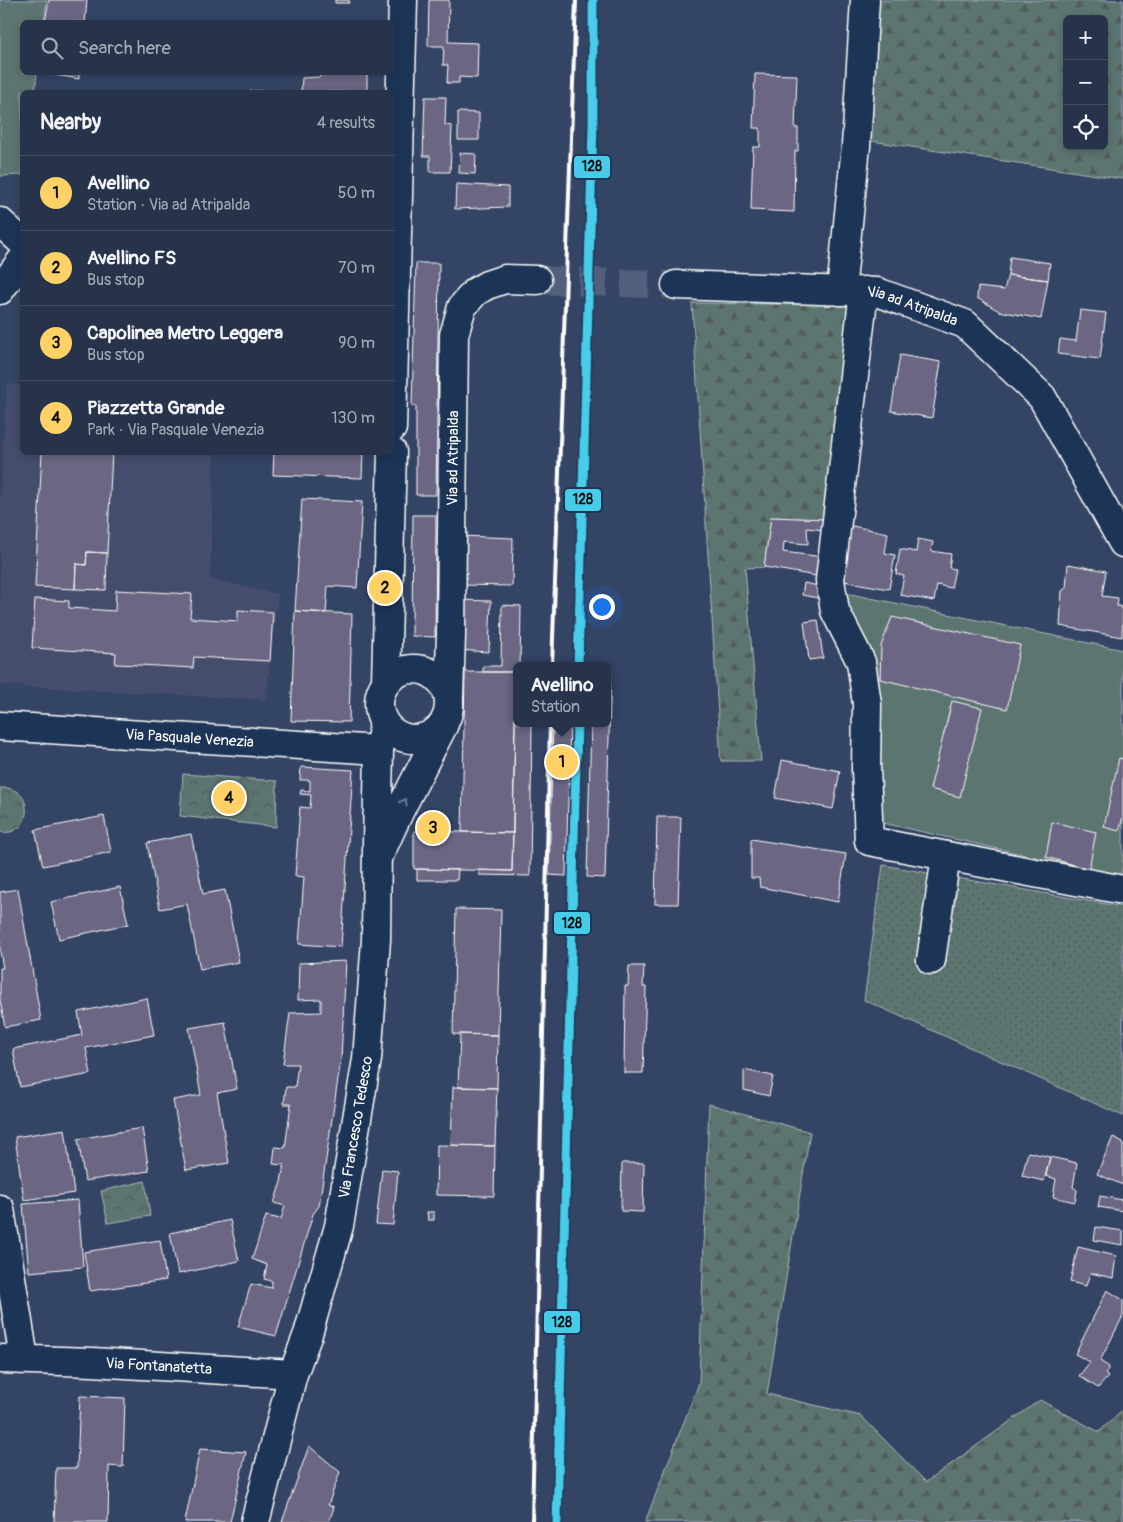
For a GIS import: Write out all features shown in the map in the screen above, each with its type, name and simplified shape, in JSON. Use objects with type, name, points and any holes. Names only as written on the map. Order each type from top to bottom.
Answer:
[{"type":"street","points":[[395,172],[403,0]]},
{"type":"street","points":[[865,0],[856,146],[853,291],[830,580],[835,611],[861,662],[868,704],[866,770],[869,841],[1123,890]]},
{"type":"street","points":[[0,222],[20,240]]},
{"type":"street","points":[[0,290],[20,263]]},
{"type":"street","name":"Via ad Atripalda","points":[[447,709],[451,635],[454,335],[462,307],[475,292],[504,279],[538,280]]},
{"type":"street","name":"Via ad Atripalda","points":[[676,285],[877,292],[965,324],[1042,397],[1123,543]]},
{"type":"street","points":[[392,455],[388,633],[406,674]]},
{"type":"street","points":[[406,674],[436,675],[444,684],[447,709],[438,731],[427,737],[403,738],[392,732],[384,723],[378,702],[381,691],[406,674],[442,658],[451,635]]},
{"type":"street","points":[[377,862],[447,709]]},
{"type":"street","name":"Via Francesco Tedesco","points":[[255,1522],[293,1374],[308,1334],[339,1226],[367,1060],[376,940],[379,750],[384,723]]},
{"type":"street","name":"Via Pasquale Venezia","points":[[0,726],[379,750]]},
{"type":"street","points":[[931,960],[946,856]]},
{"type":"street","name":"Via Fontanatetta","points":[[0,1209],[12,1359],[293,1374]]},
{"type":"shaded area","points":[[7,384],[20,385],[20,455],[214,455],[210,579],[278,594],[266,700],[0,685],[0,497]]},
{"type":"green space","points":[[0,0],[47,0],[44,20],[20,20],[20,75],[37,75],[35,90],[20,90],[20,175],[0,176]]},
{"type":"green space","points":[[876,0],[1123,0],[1123,179],[865,140]]},
{"type":"green space","points":[[692,303],[852,305],[824,519],[771,517],[764,567],[745,568],[761,761],[721,761]]},
{"type":"green space","points":[[841,592],[1123,650],[1123,866],[1120,876],[878,822]]},
{"type":"green space","points":[[183,774],[277,781],[276,827],[180,816]]},
{"type":"green space","points":[[0,788],[12,789],[20,794],[25,802],[24,820],[19,827],[11,832],[0,832]]},
{"type":"green space","points":[[883,865],[1123,907],[1123,1116],[864,1000]]},
{"type":"green space","points":[[709,1104],[810,1132],[767,1394],[861,1416],[926,1482],[1040,1400],[1099,1432],[1123,1409],[1123,1522],[645,1522],[699,1383]]},
{"type":"green space","points":[[145,1181],[150,1216],[108,1223],[101,1191]]},
{"type":"building","points":[[49,0],[87,0],[85,20],[45,20]]},
{"type":"building","points":[[335,0],[349,0],[349,3],[335,3]]},
{"type":"building","points":[[429,0],[449,0],[448,42],[478,43],[477,78],[459,77],[459,83],[447,83],[448,65],[443,65],[444,46],[428,46]]},
{"type":"building","points":[[755,74],[797,75],[795,128],[798,128],[798,151],[795,151],[794,212],[751,210],[753,147],[760,147],[760,128],[753,128]]},
{"type":"building","points":[[56,75],[79,75],[79,79]]},
{"type":"building","points":[[320,75],[367,75],[367,90],[301,90],[302,78],[320,77]]},
{"type":"building","points":[[425,97],[446,97],[445,125],[452,126],[450,172],[430,172],[430,156],[423,156]]},
{"type":"building","points":[[458,112],[479,113],[479,140],[458,140]]},
{"type":"building","points":[[460,153],[476,154],[475,174],[459,173]]},
{"type":"building","points":[[456,184],[508,187],[508,207],[455,209]]},
{"type":"building","points":[[1010,257],[1050,263],[1048,280],[1008,275]]},
{"type":"building","points":[[416,263],[439,263],[436,495],[416,495],[416,406],[412,406]]},
{"type":"building","points":[[1008,275],[1048,280],[1041,319],[999,311],[977,298],[978,287],[1004,290]]},
{"type":"building","points":[[1080,310],[1106,313],[1100,359],[1058,354],[1060,339],[1076,341]]},
{"type":"building","points":[[900,355],[941,362],[932,418],[891,411]]},
{"type":"building","points":[[42,455],[112,455],[107,553],[87,552],[86,565],[76,564],[75,589],[35,587]]},
{"type":"building","points":[[274,455],[363,455],[362,478],[273,475]]},
{"type":"building","points":[[302,499],[362,502],[357,588],[328,586],[326,613],[295,611]]},
{"type":"building","points":[[413,515],[436,515],[435,637],[412,636]]},
{"type":"building","points":[[771,517],[824,519],[824,530],[807,528],[808,544],[784,542],[783,552],[824,557],[822,577],[764,567]]},
{"type":"building","points":[[847,525],[888,533],[885,553],[895,555],[889,589],[838,580]]},
{"type":"building","points":[[461,536],[513,538],[512,586],[460,585]]},
{"type":"building","points":[[918,539],[933,542],[931,551],[951,554],[949,568],[955,569],[951,588],[937,585],[934,601],[900,595],[904,576],[896,574],[900,549],[916,552]]},
{"type":"building","points":[[87,552],[107,553],[106,590],[75,589],[76,564],[86,565]]},
{"type":"building","points":[[1068,564],[1106,571],[1102,596],[1118,598],[1117,606],[1120,606],[1123,610],[1122,637],[1060,626],[1062,591],[1066,588]]},
{"type":"building","points":[[804,583],[819,586],[818,598],[802,595]]},
{"type":"building","points":[[116,590],[192,594],[190,618],[238,621],[238,610],[273,612],[270,661],[194,657],[193,668],[115,664],[116,653],[32,648],[35,599],[69,601],[69,608],[115,611]]},
{"type":"building","points":[[459,600],[491,601],[489,652],[456,650]]},
{"type":"building","points":[[502,605],[521,606],[520,662],[513,662],[513,672],[483,672],[483,666],[501,666]]},
{"type":"building","points":[[295,611],[352,614],[349,722],[291,721]]},
{"type":"building","points":[[892,617],[1020,645],[1007,709],[880,679],[881,646]]},
{"type":"building","points":[[818,620],[823,658],[809,660],[804,622]]},
{"type":"building","points":[[465,672],[513,672],[513,727],[515,727],[513,833],[462,832]]},
{"type":"building","points":[[952,701],[982,708],[960,797],[930,789]]},
{"type":"building","points":[[515,727],[532,727],[530,876],[479,875],[479,870],[512,871]]},
{"type":"building","points":[[553,727],[570,727],[566,876],[549,875]]},
{"type":"building","points":[[591,727],[609,727],[605,878],[587,877]]},
{"type":"building","points":[[1119,758],[1123,759],[1123,817],[1119,831],[1104,827]]},
{"type":"building","points":[[782,760],[840,771],[833,809],[775,798]]},
{"type":"building","points":[[301,767],[353,770],[341,947],[299,944],[304,877],[295,876],[300,807],[310,808],[311,795],[300,794],[301,790],[310,791],[310,780],[300,780]]},
{"type":"building","points":[[104,816],[111,852],[43,866],[35,830]]},
{"type":"building","points":[[657,817],[681,817],[678,904],[655,904]]},
{"type":"building","points":[[1052,822],[1096,832],[1089,869],[1046,857]]},
{"type":"building","points":[[414,831],[513,833],[512,871],[414,869]]},
{"type":"building","points":[[191,834],[203,894],[225,890],[239,962],[200,969],[187,904],[160,909],[147,843]]},
{"type":"building","points":[[751,839],[846,854],[838,902],[760,887],[759,878],[751,878]]},
{"type":"building","points":[[417,869],[458,870],[457,880],[417,880]]},
{"type":"building","points":[[120,887],[128,924],[59,939],[51,902]]},
{"type":"building","points":[[18,889],[41,1020],[5,1027],[0,1000],[0,968],[3,968],[0,951],[0,892]]},
{"type":"building","points":[[456,909],[501,910],[498,1035],[453,1034]]},
{"type":"building","points":[[346,961],[341,1059],[319,1206],[313,1214],[276,1336],[238,1327],[251,1284],[272,1288],[272,1281],[264,1279],[267,1265],[252,1259],[266,1216],[281,1219],[285,1206],[274,1203],[284,1165],[273,1164],[275,1147],[285,1148],[291,1104],[284,1104],[286,1087],[295,1087],[298,1064],[283,1064],[290,1013],[321,1012],[321,999],[298,1000],[299,963]]},
{"type":"building","points":[[629,966],[644,966],[643,987],[646,987],[643,1073],[624,1073],[625,986],[628,986]]},
{"type":"building","points":[[147,998],[154,1035],[86,1048],[91,1074],[20,1087],[13,1049],[82,1035],[78,1012]]},
{"type":"building","points":[[225,1022],[237,1089],[217,1093],[229,1163],[186,1170],[173,1100],[201,1095],[189,1028]]},
{"type":"building","points":[[460,1034],[498,1035],[497,1088],[458,1087]]},
{"type":"building","points":[[744,1070],[773,1076],[769,1096],[744,1090]]},
{"type":"building","points":[[453,1087],[497,1088],[495,1146],[451,1145]]},
{"type":"building","points":[[142,1128],[149,1171],[85,1181],[78,1139]]},
{"type":"building","points":[[65,1129],[74,1193],[24,1200],[15,1137]]},
{"type":"building","points":[[1113,1137],[1123,1142],[1123,1185],[1097,1174]]},
{"type":"building","points":[[437,1145],[495,1146],[494,1196],[436,1195]]},
{"type":"building","points":[[1028,1152],[1050,1157],[1044,1181],[1022,1176]]},
{"type":"building","points":[[1050,1157],[1077,1163],[1073,1187],[1077,1190],[1075,1202],[1053,1197],[1056,1179],[1046,1176]]},
{"type":"building","points":[[622,1163],[644,1163],[643,1212],[621,1211]]},
{"type":"building","points":[[382,1169],[398,1171],[393,1225],[376,1224]]},
{"type":"building","points":[[1100,1196],[1123,1200],[1123,1211],[1098,1207]]},
{"type":"building","points":[[78,1200],[83,1267],[29,1272],[23,1204]]},
{"type":"building","points":[[427,1212],[434,1212],[434,1220],[428,1220]]},
{"type":"building","points":[[230,1220],[239,1261],[178,1274],[170,1233]]},
{"type":"building","points":[[1096,1227],[1123,1231],[1123,1245],[1094,1240]]},
{"type":"building","points":[[160,1240],[166,1280],[90,1291],[84,1252]]},
{"type":"building","points":[[1078,1247],[1116,1256],[1113,1278],[1090,1273],[1086,1286],[1070,1282]]},
{"type":"building","points":[[1107,1290],[1123,1300],[1123,1316],[1100,1361],[1109,1367],[1105,1374],[1108,1377],[1098,1388],[1079,1376],[1090,1362],[1075,1354]]},
{"type":"building","points":[[80,1396],[125,1398],[123,1467],[109,1466],[108,1522],[54,1522],[56,1468],[77,1468]]},
{"type":"building","points":[[309,1446],[340,1472],[328,1505],[334,1507],[329,1522],[282,1522]]},
{"type":"building","points":[[200,1449],[246,1452],[230,1522],[185,1522]]},
{"type":"tunnel","points":[[537,280],[676,285]]},
{"type":"railway","points":[[552,662],[576,0]]},
{"type":"railway","points":[[532,1522],[550,727]]},
{"type":"transit line","name":"128","points":[[578,662],[593,124],[593,0]]},
{"type":"transit line","name":"128","points":[[557,1522],[577,727]]},
{"type":"place","name":"Avellino FS","points":[[385,588]]},
{"type":"place","name":"Avellino","points":[[562,762]]},
{"type":"place","name":"Piazzetta Grande","points":[[229,798]]},
{"type":"place","name":"Capolinea Metro Leggera","points":[[433,828]]}]
